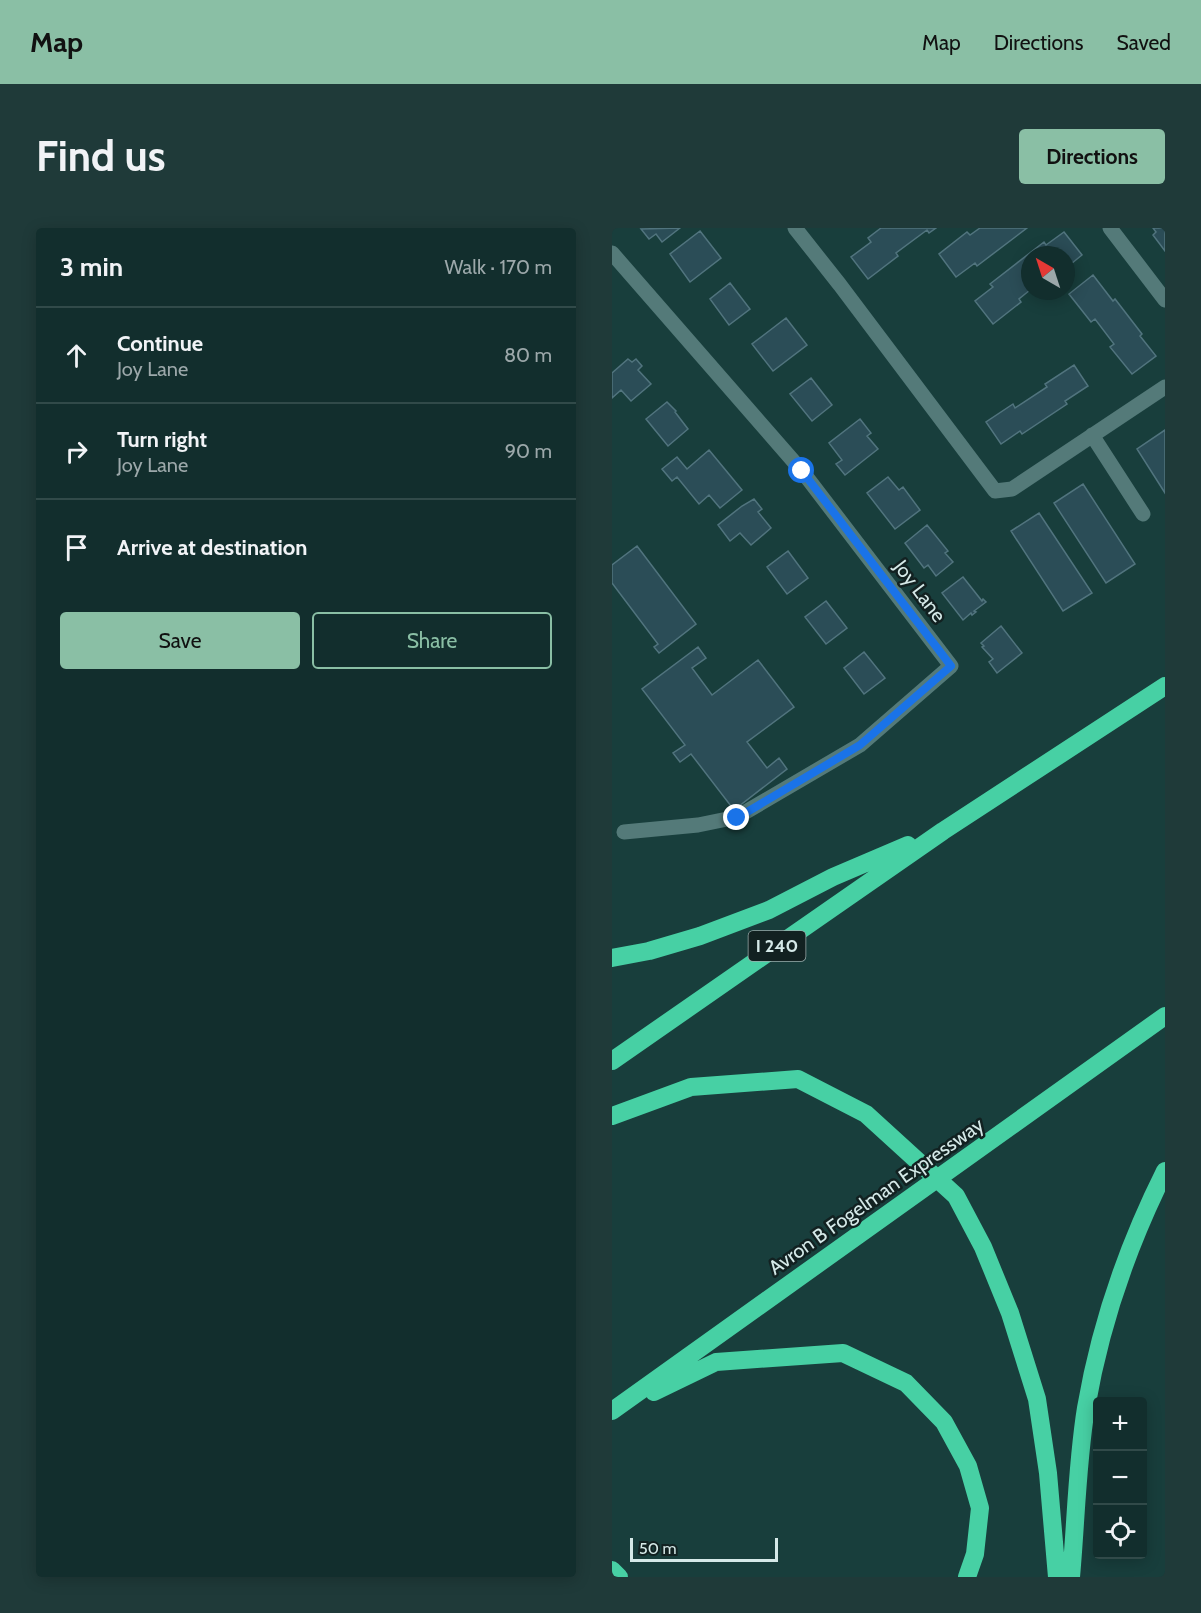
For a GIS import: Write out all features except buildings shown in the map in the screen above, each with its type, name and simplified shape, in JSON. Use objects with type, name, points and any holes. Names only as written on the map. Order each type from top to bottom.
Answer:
[{"type":"highway","name":"I 240","points":[[612,1061],[943,831],[1165,686]]},
{"type":"highway","points":[[612,958],[649,951],[700,936],[769,910],[833,877],[943,831]]},
{"type":"highway","name":"Avron B Fogelman Expressway","points":[[612,1411],[1165,1016]]},
{"type":"highway","points":[[612,1116],[691,1087],[798,1079],[866,1114],[956,1196],[983,1247],[1010,1313],[1037,1398],[1048,1473],[1057,1577]]},
{"type":"highway","points":[[1071,1577],[1086,1408],[1105,1320],[1143,1214],[1165,1171]]},
{"type":"highway","points":[[612,1411],[716,1362],[843,1353],[906,1383],[944,1422],[968,1467],[980,1508],[975,1554],[968,1577]]},
{"type":"highway","points":[[612,1570],[620,1577]]},
{"type":"street","points":[[795,228],[995,491],[1012,489],[1165,387]]},
{"type":"street","points":[[1110,228],[1165,300]]},
{"type":"street","name":"Joy Lane","points":[[612,253],[802,471],[951,666],[860,745],[737,818],[698,825],[624,832]]},
{"type":"street","points":[[1092,435],[1143,514]]},
{"type":"route","points":[[737,818],[860,745],[951,666],[802,471]]}]
